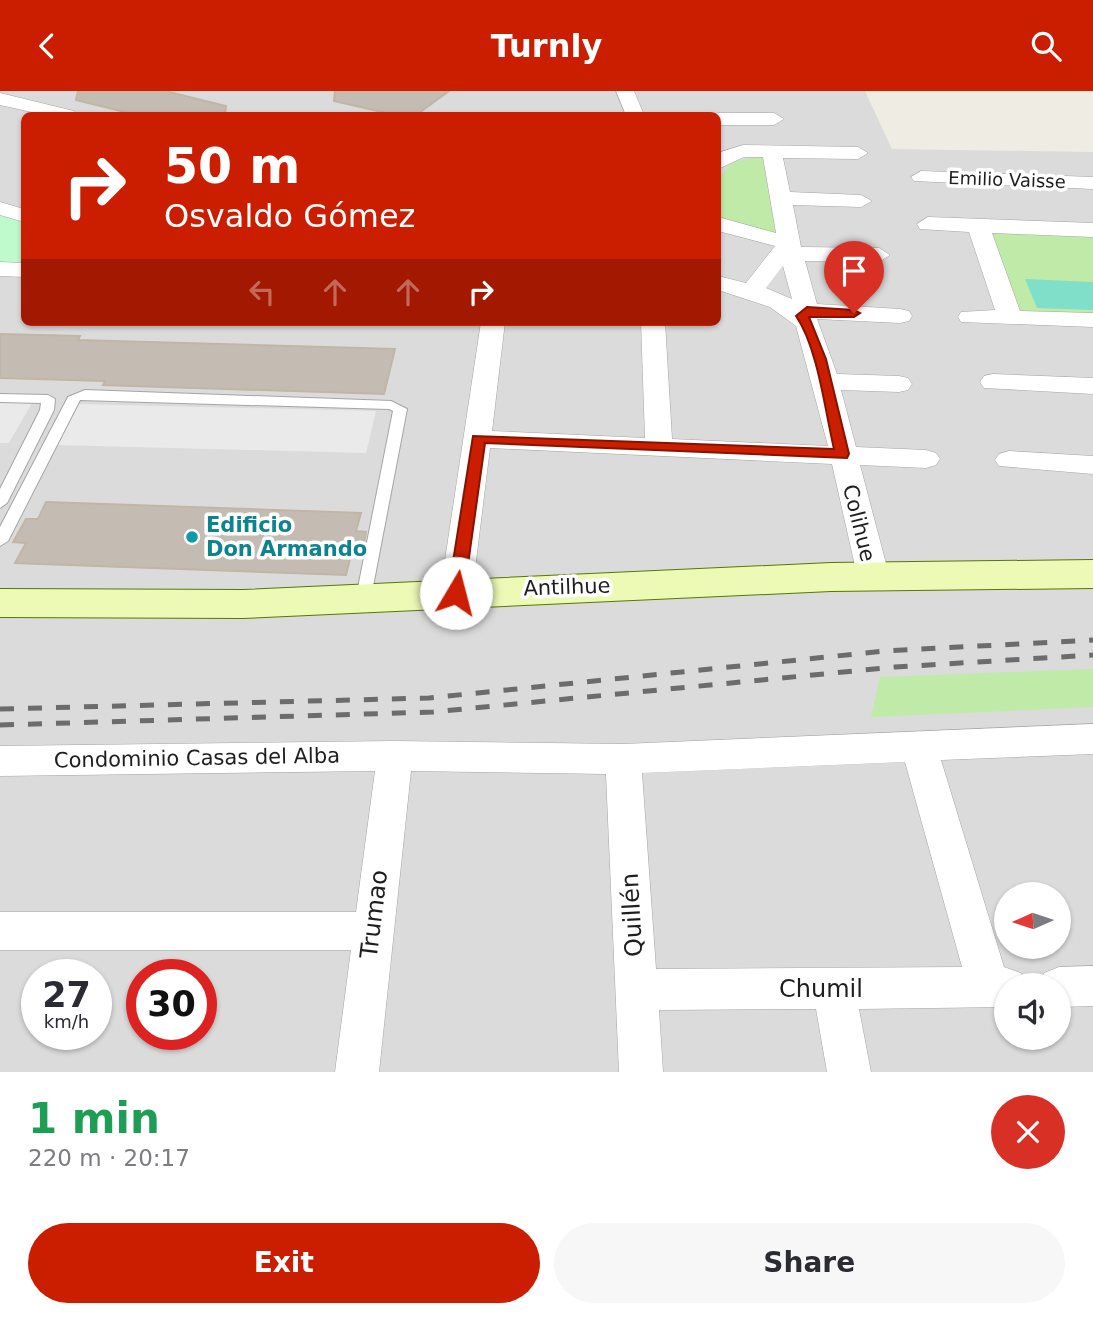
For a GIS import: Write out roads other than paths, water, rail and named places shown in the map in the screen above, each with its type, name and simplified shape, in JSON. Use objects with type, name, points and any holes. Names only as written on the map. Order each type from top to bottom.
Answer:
[{"type":"main road","name":"Antilhue","points":[[0,603],[243,604],[873,575],[1093,574]]},
{"type":"street","points":[[625,91],[634,112]]},
{"type":"street","points":[[0,99],[54,112]]},
{"type":"street","points":[[721,119],[774,119]]},
{"type":"street","name":"Colihue","points":[[772,151],[805,313],[826,382],[873,575]]},
{"type":"street","points":[[721,161],[733,153],[858,153]]},
{"type":"street","name":"Emilio Vaisse","points":[[921,177],[1093,183]]},
{"type":"street","points":[[780,198],[861,201]]},
{"type":"street","points":[[0,208],[21,215]]},
{"type":"street","points":[[928,224],[1093,230]]},
{"type":"street","points":[[721,225],[790,249],[879,255]]},
{"type":"street","points":[[978,226],[1010,318]]},
{"type":"street","points":[[752,291],[790,249]]},
{"type":"street","points":[[0,269],[21,270]]},
{"type":"street","points":[[721,284],[752,291],[805,313],[900,316]]},
{"type":"street","points":[[971,317],[1093,320]]},
{"type":"street","points":[[456,593],[493,326]]},
{"type":"street","points":[[653,326],[659,447]]},
{"type":"street","points":[[826,382],[899,384]]},
{"type":"street","points":[[993,382],[1093,386]]},
{"type":"street","points":[[478,439],[926,459]]},
{"type":"street","points":[[1009,460],[1093,465]]},
{"type":"street","points":[[395,756],[623,759],[1093,739]]},
{"type":"street","points":[[918,745],[994,975]]},
{"type":"street","name":"Condominio Casas del Alba","points":[[0,761],[395,756]]},
{"type":"street","name":"Trumao","points":[[357,1072],[371,930],[395,756]]},
{"type":"street","name":"Quillén","points":[[623,759],[641,1072]]},
{"type":"street","points":[[0,931],[371,930]]},
{"type":"street","points":[[1071,986],[1093,986]]},
{"type":"street","name":"Chumil","points":[[636,990],[994,987]]},
{"type":"street","points":[[834,989],[849,1072]]},
{"type":"lane","points":[[0,541],[75,397],[85,394],[391,405],[400,409],[364,598]]},
{"type":"lane","points":[[0,398],[48,399],[47,410],[0,503]]},
{"type":"railway","points":[[0,709],[429,698],[885,651],[1093,640]]},
{"type":"railway","points":[[0,725],[433,712],[895,667],[1093,655]]},
{"type":"place","name":"Edificio Don Armando","points":[[192,537]]}]
